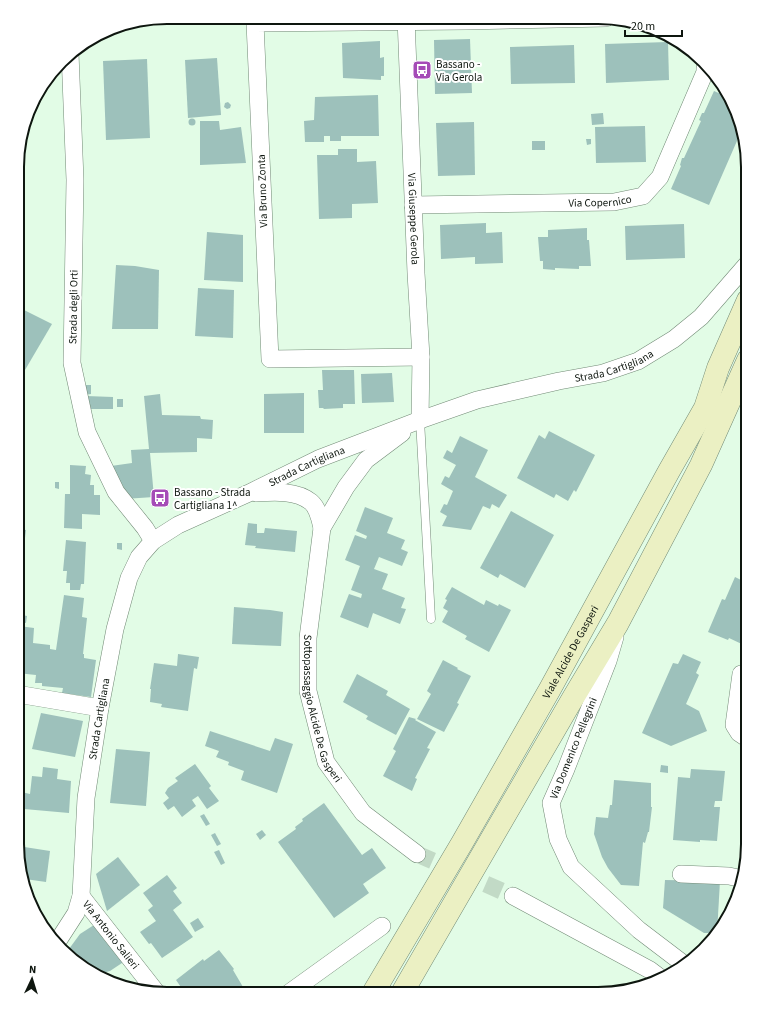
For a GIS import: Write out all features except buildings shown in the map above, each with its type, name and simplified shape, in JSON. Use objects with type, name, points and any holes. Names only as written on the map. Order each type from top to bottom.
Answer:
[{"type":"main road","name":"Viale Alcide De Gasperi","points":[[405,987],[618,623],[701,465],[735,366],[741,336]]},
{"type":"main road","name":"Viale Alcide De Gasperi","points":[[377,987],[462,843],[550,689],[705,408],[735,366]]},
{"type":"street","name":"Via Bruno Zonta","points":[[255,24],[270,359],[421,357]]},
{"type":"street","name":"Via Giuseppe Gerola","points":[[406,24],[413,205],[421,357],[420,420]]},
{"type":"street","name":"Strada degli Orti","points":[[70,62],[75,180],[72,363],[88,432],[116,492],[145,528],[153,541]]},
{"type":"street","name":"Via Copernico","points":[[413,205],[614,202],[643,196],[660,177],[705,73]]},
{"type":"street","name":"Strada Cartigliana","points":[[60,938],[76,913],[81,896],[86,798],[100,708],[115,629],[129,578],[139,557],[153,541],[178,525],[249,493],[318,459],[420,420],[477,400],[559,381],[603,373],[638,361],[674,339],[701,317],[741,271]]},
{"type":"street","name":"Sottopassaggio Alcide De Gasperi","points":[[322,528],[346,487],[366,460],[420,420]]},
{"type":"street","name":"Sottopassaggio Alcide De Gasperi","points":[[249,493],[277,492],[296,495],[311,503],[319,514],[322,528],[308,638],[308,691],[326,762],[363,813],[417,854]]},
{"type":"street","name":"Via Domenico Pellegrini","points":[[618,623],[608,661],[566,769],[551,803],[558,839],[571,867],[639,930],[680,961]]},
{"type":"street","points":[[741,674],[734,725],[741,734]]},
{"type":"street","points":[[24,695],[100,708]]},
{"type":"street","points":[[681,874],[737,877]]},
{"type":"street","name":"Via Antonio Salieri","points":[[81,896],[152,986]]},
{"type":"street","points":[[512,896],[656,974]]},
{"type":"street","points":[[297,987],[382,926]]},
{"type":"lane","points":[[420,420],[431,620]]},
{"type":"tunnel","points":[[417,854],[513,896]]},
{"type":"place","name":"Bassano - Via Gerola","points":[[422,70]]},
{"type":"place","name":"Bassano - Strada Cartigliana 1^","points":[[160,498]]}]
